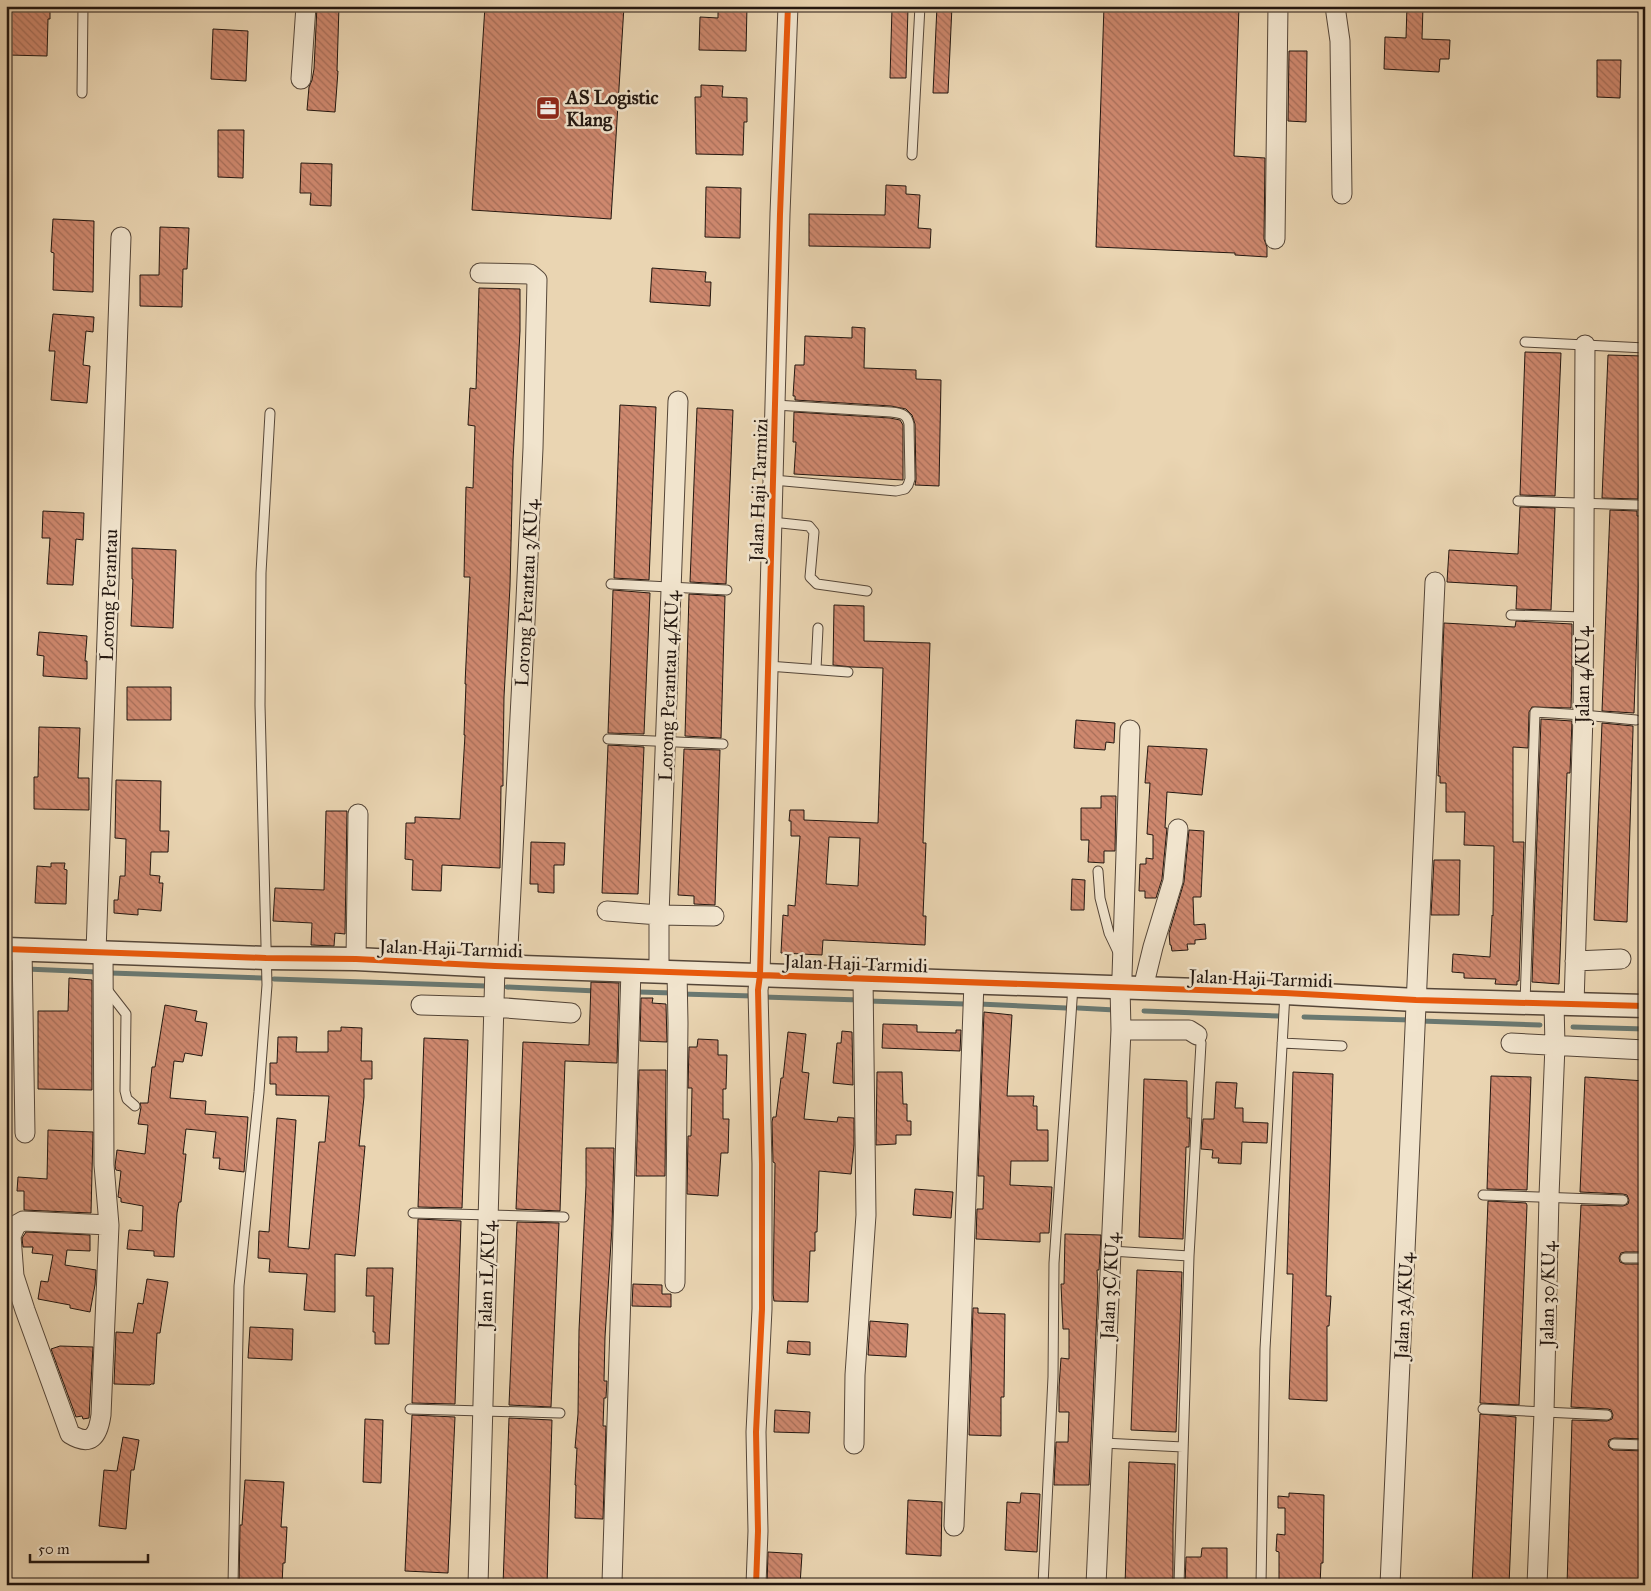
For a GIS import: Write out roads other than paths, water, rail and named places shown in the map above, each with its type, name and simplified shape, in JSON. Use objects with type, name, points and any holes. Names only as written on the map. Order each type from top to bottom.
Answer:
[{"type":"street","points":[[301,79],[306,6]]},
{"type":"street","name":"Jalan Haji Tarmizi","points":[[756,1585],[758,1531],[756,1432],[762,1309],[762,1164],[758,990],[760,975],[788,6]]},
{"type":"street","points":[[1275,239],[1278,6]]},
{"type":"street","points":[[1335,6],[1340,41],[1342,194]]},
{"type":"street","name":"Lorong Perantau","points":[[109,1225],[24,1222],[16,1225],[11,1236],[14,1276],[56,1396],[70,1434],[85,1440],[91,1439],[97,1432],[101,1415],[109,1225],[104,1165],[103,984],[101,955],[121,237]]},
{"type":"street","name":"Lorong Perantau 3/KU4","points":[[480,273],[530,274],[537,280],[526,621],[501,966]]},
{"type":"street","name":"Jalan 4/KU4","points":[[1564,1004],[1575,961],[1583,715],[1585,345]]},
{"type":"street","name":"Lorong Perantau 4/KU4","points":[[675,1283],[678,1023],[659,915],[678,401]]},
{"type":"street","name":"Jalan 3A/KU4","points":[[1390,1585],[1436,582]]},
{"type":"street","name":"Jalan 3C/KU4","points":[[1096,1585],[1121,1030],[1120,987],[1130,730]]},
{"type":"street","points":[[356,959],[358,814]]},
{"type":"street","points":[[1143,988],[1173,881],[1178,829]]},
{"type":"street","points":[[607,911],[659,915],[714,916]]},
{"type":"street","points":[[14,949],[25,1133]]},
{"type":"street","name":"Jalan Haji Tarmidi","points":[[14,949],[101,955],[356,959],[760,975],[863,985],[974,982],[1285,993],[1416,1014],[1525,1003],[1645,1006]]},
{"type":"street","points":[[1575,961],[1621,959]]},
{"type":"street","name":"Jalan 1L/KU4","points":[[478,1585],[493,1007],[501,966]]},
{"type":"street","points":[[612,1583],[631,970]]},
{"type":"street","points":[[954,1526],[974,982]]},
{"type":"street","points":[[854,1444],[855,1375],[866,1215],[863,985]]},
{"type":"street","name":"Jalan 30/KU4","points":[[1538,1585],[1544,1412],[1548,1196],[1555,1045],[1564,1004]]},
{"type":"street","points":[[421,1005],[493,1007],[571,1013]]},
{"type":"street","points":[[1121,1030],[1189,1030],[1197,1035]]},
{"type":"street","points":[[1511,1043],[1645,1050]]},
{"type":"lane","points":[[82,94],[83,6]]},
{"type":"lane","points":[[912,155],[920,6]]},
{"type":"lane","points":[[1525,342],[1645,348]]},
{"type":"lane","points":[[773,480],[896,490],[905,489],[910,479],[909,424],[908,418],[903,414],[775,405]]},
{"type":"lane","points":[[233,1585],[239,1286],[259,1092],[267,985],[260,705],[261,573],[270,413]]},
{"type":"lane","points":[[1518,500],[1638,505]]},
{"type":"lane","points":[[772,522],[809,526],[814,532],[810,577],[817,584],[867,591]]},
{"type":"lane","points":[[612,584],[727,590]]},
{"type":"lane","points":[[1511,615],[1583,617]]},
{"type":"lane","points":[[816,669],[818,628]]},
{"type":"lane","points":[[768,666],[848,672]]},
{"type":"lane","points":[[1525,1003],[1535,712],[1636,720]]},
{"type":"lane","points":[[608,738],[723,744]]},
{"type":"lane","points":[[1098,871],[1100,898],[1109,933],[1122,961]]},
{"type":"lane","points":[[103,984],[126,1014],[125,1091],[127,1099],[135,1106]]},
{"type":"lane","points":[[1043,1585],[1053,1377],[1054,1254],[1073,986]]},
{"type":"lane","points":[[1260,1585],[1265,1349],[1285,993]]},
{"type":"lane","points":[[1179,1585],[1189,1256],[1201,1043],[1197,1035]]},
{"type":"lane","points":[[1282,1043],[1342,1046]]},
{"type":"lane","points":[[1483,1195],[1623,1200]]},
{"type":"lane","points":[[413,1213],[564,1217]]},
{"type":"lane","points":[[1111,1251],[1189,1256]]},
{"type":"lane","points":[[1625,1258],[1645,1258]]},
{"type":"lane","points":[[410,1409],[560,1413]]},
{"type":"lane","points":[[1484,1409],[1607,1415]]},
{"type":"lane","points":[[1102,1443],[1183,1447]]},
{"type":"lane","points":[[1614,1444],[1645,1445]]},
{"type":"waterway","points":[[6,969],[16,969]]},
{"type":"waterway","points":[[26,969],[98,972]]},
{"type":"waterway","points":[[110,973],[262,978]]},
{"type":"waterway","points":[[274,979],[486,986]]},
{"type":"waterway","points":[[507,987],[597,991]]},
{"type":"waterway","points":[[639,992],[673,993]]},
{"type":"waterway","points":[[681,994],[753,996]]},
{"type":"waterway","points":[[763,997],[860,1000]]},
{"type":"waterway","points":[[868,1001],[965,1004]]},
{"type":"waterway","points":[[979,1004],[1066,1008]]},
{"type":"waterway","points":[[1078,1008],[1115,1010]]},
{"type":"waterway","points":[[1144,1011],[1279,1016]]},
{"type":"waterway","points":[[1304,1017],[1411,1020]]},
{"type":"waterway","points":[[1420,1021],[1540,1025]]},
{"type":"waterway","points":[[1573,1027],[1645,1029]]},
{"type":"place","name":"AS Logistic Klang","points":[[548,108]]}]
